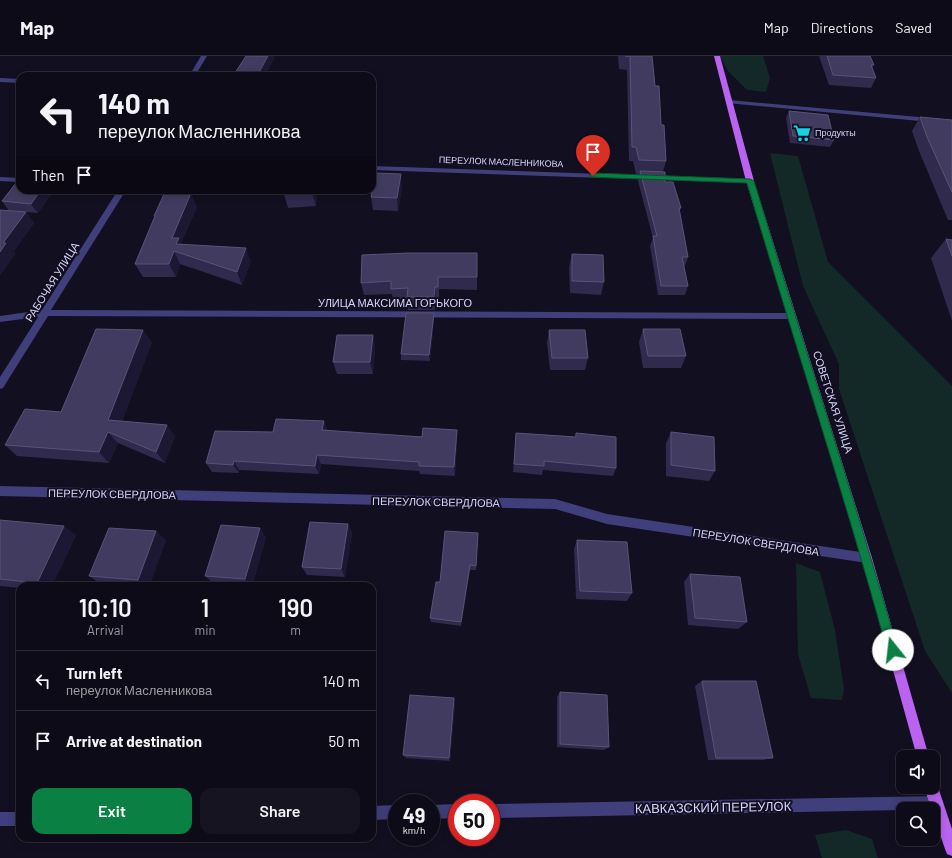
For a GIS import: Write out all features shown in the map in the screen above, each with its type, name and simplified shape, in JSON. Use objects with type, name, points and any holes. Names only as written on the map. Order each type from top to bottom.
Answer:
[{"type":"main road","name":"СОВЕТСКАЯ УЛИЦА","points":[[717,56],[750,181],[867,558],[921,750]]},
{"type":"main road","points":[[940,814],[952,849]]},
{"type":"street","points":[[194,72],[204,56]]},
{"type":"street","points":[[0,80],[16,81]]},
{"type":"street","points":[[729,102],[952,122]]},
{"type":"street","name":"ПЕРЕУЛОК МАСЛЕННИКОВА","points":[[376,168],[750,181]]},
{"type":"street","points":[[0,179],[16,180]]},
{"type":"street","name":"РАБОЧАЯ УЛИЦА","points":[[0,386],[120,194]]},
{"type":"street","name":"УЛИЦА МАКСИМА ГОРЬКОГО","points":[[0,319],[46,313],[791,316]]},
{"type":"street","name":"ПЕРЕУЛОК СВЕРДЛОВА","points":[[0,491],[555,504],[607,519],[867,558]]},
{"type":"street","name":"КАВКАЗСКИЙ ПЕРЕУЛОК","points":[[500,811],[896,804]]},
{"type":"street","points":[[376,813],[388,812]]},
{"type":"street","points":[[0,819],[16,819]]},
{"type":"green space","points":[[720,56],[763,56],[770,78],[766,92],[747,90],[728,71]]},
{"type":"green space","points":[[770,153],[798,156],[828,262],[952,386],[952,693],[925,651],[839,389],[839,364],[803,286]]},
{"type":"green space","points":[[796,563],[820,572],[835,630],[844,689],[842,700],[811,698],[798,654]]},
{"type":"green space","points":[[846,830],[872,839],[878,858],[822,858],[815,835]]},
{"type":"building","points":[[246,56],[268,56],[259,72],[236,72]]},
{"type":"building","points":[[630,56],[652,56],[655,86],[659,86],[661,125],[664,125],[666,161],[639,160],[636,147],[632,147]]},
{"type":"building","points":[[827,56],[870,56],[874,65],[871,65],[876,78],[833,75]]},
{"type":"building","points":[[789,111],[828,115],[834,140],[793,136]]},
{"type":"building","points":[[920,117],[952,120],[952,192],[927,137]]},
{"type":"building","points":[[640,171],[665,172],[665,182],[673,182],[681,208],[679,208],[688,257],[682,257],[688,286],[661,286],[653,236],[657,236]]},
{"type":"building","points":[[376,173],[401,174],[397,198],[371,197],[372,194],[376,194]]},
{"type":"building","points":[[16,183],[16,194],[38,194],[31,204],[2,201]]},
{"type":"building","points":[[164,194],[191,194],[172,238],[179,238],[176,244],[246,248],[237,272],[174,251],[169,264],[135,264]]},
{"type":"building","points":[[0,210],[26,212],[3,243],[6,243],[0,252]]},
{"type":"building","points":[[946,239],[952,240],[952,256]]},
{"type":"building","points":[[477,253],[477,277],[438,277],[438,287],[435,287],[434,297],[407,297],[408,288],[391,289],[391,281],[361,283],[362,255]]},
{"type":"building","points":[[572,254],[603,255],[604,282],[572,281]]},
{"type":"building","points":[[406,313],[434,313],[429,355],[401,354]]},
{"type":"building","points":[[96,329],[143,330],[108,420],[167,425],[156,452],[108,432],[99,452],[5,445],[25,409],[61,412]]},
{"type":"building","points":[[643,329],[680,329],[686,356],[648,356]]},
{"type":"building","points":[[549,330],[585,330],[588,358],[552,358]]},
{"type":"building","points":[[337,335],[373,335],[370,362],[333,362]]},
{"type":"building","points":[[276,419],[324,421],[322,430],[422,437],[423,428],[457,430],[454,467],[419,466],[419,462],[317,455],[315,466],[234,461],[233,465],[206,463],[215,431],[273,432]]},
{"type":"building","points":[[671,432],[714,437],[715,471],[671,465]]},
{"type":"building","points":[[516,433],[576,437],[576,433],[616,437],[616,468],[544,461],[544,466],[514,464]]},
{"type":"building","points":[[0,520],[64,526],[37,582],[0,579]]},
{"type":"building","points":[[310,522],[348,524],[341,569],[302,567]]},
{"type":"building","points":[[221,525],[260,528],[245,579],[205,576]]},
{"type":"building","points":[[109,528],[156,531],[138,580],[89,576]]},
{"type":"building","points":[[445,531],[478,533],[476,566],[470,565],[461,622],[430,618],[436,582],[440,582]]},
{"type":"building","points":[[577,540],[627,542],[632,593],[580,591]]},
{"type":"building","points":[[690,574],[740,577],[747,622],[695,618]]},
{"type":"building","points":[[702,681],[756,681],[773,758],[716,758]]},
{"type":"building","points":[[560,692],[607,695],[609,747],[560,744]]},
{"type":"building","points":[[410,695],[454,698],[449,758],[403,755]]},
{"type":"place","name":"Продукты","points":[[802,133]]},
{"type":"route","points":[[593,176],[750,181],[867,558],[893,650]]}]
